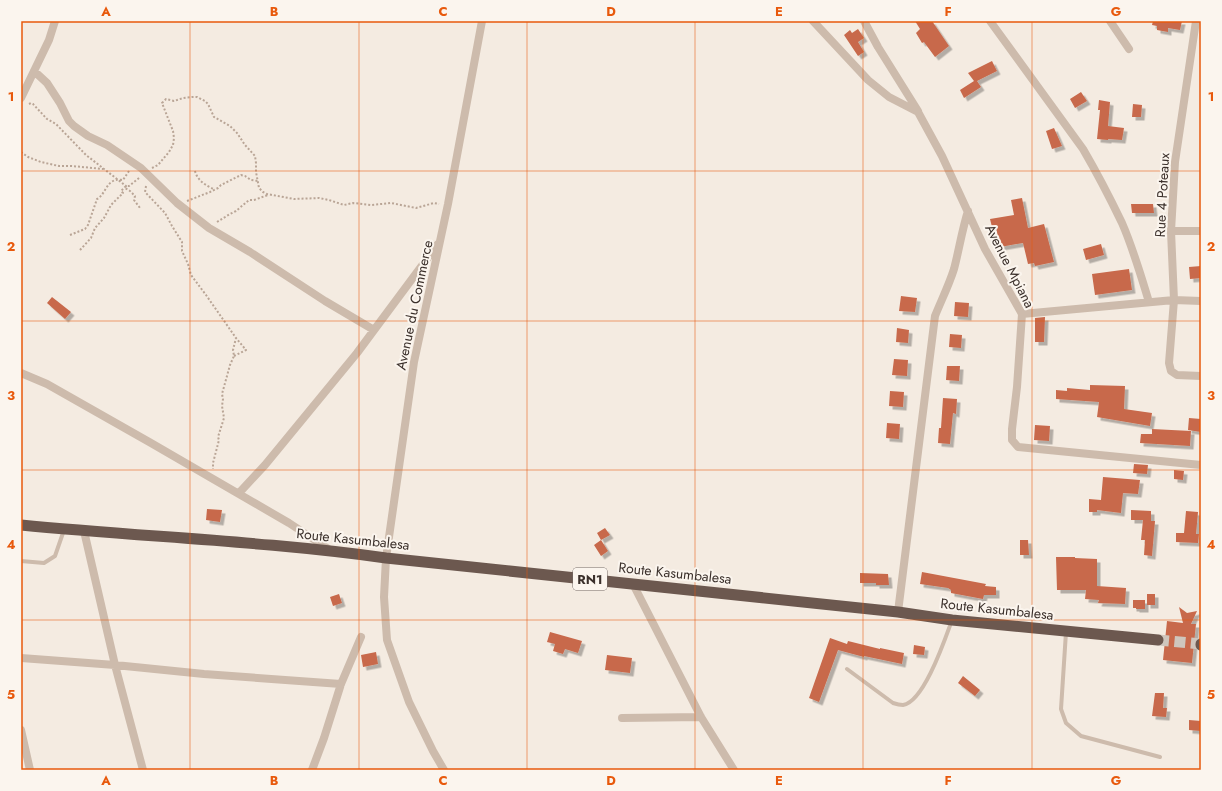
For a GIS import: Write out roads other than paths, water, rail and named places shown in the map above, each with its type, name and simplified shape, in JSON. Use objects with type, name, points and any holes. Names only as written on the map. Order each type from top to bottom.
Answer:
[{"type":"highway","name":"Route Kasumbalesa","points":[[21,525],[64,530],[330,550],[386,558],[898,612],[952,620],[1158,640]]},
{"type":"street","points":[[21,98],[49,40],[55,21]]},
{"type":"street","name":"Avenue du Commerce","points":[[444,770],[409,702],[387,640],[384,597],[386,558],[414,362],[448,204],[482,21]]},
{"type":"street","points":[[813,21],[868,80],[889,97],[918,112]]},
{"type":"street","name":"Avenue Mpiana","points":[[864,21],[878,47],[918,112],[942,156],[985,249],[1022,314],[1012,440],[1018,447],[1201,465]]},
{"type":"street","points":[[990,21],[1083,149],[1096,171],[1122,224],[1140,270],[1150,302]]},
{"type":"street","points":[[1110,21],[1129,49]]},
{"type":"street","name":"Rue 4 Poteaux","points":[[1196,21],[1175,162],[1171,231],[1174,300],[1169,363],[1170,371],[1177,375],[1201,376]]},
{"type":"street","points":[[34,71],[47,83],[74,126],[88,136],[107,145],[141,168],[177,203],[209,228],[374,330]]},
{"type":"street","points":[[898,612],[935,316],[953,271],[963,225],[968,211]]},
{"type":"street","points":[[1171,231],[1201,231]]},
{"type":"street","points":[[239,493],[266,465],[358,353],[440,241]]},
{"type":"street","points":[[1022,314],[1174,300],[1201,301]]},
{"type":"street","points":[[21,373],[46,384],[239,493],[330,550]]},
{"type":"street","points":[[84,531],[115,665],[143,770]]},
{"type":"street","points":[[633,584],[701,717],[734,770]]},
{"type":"street","points":[[312,770],[341,684],[361,637]]},
{"type":"street","points":[[21,658],[341,684]]},
{"type":"street","points":[[622,718],[701,717]]},
{"type":"street","points":[[21,730],[30,770]]},
{"type":"lane","points":[[21,561],[44,563],[55,556],[64,530]]},
{"type":"lane","points":[[847,670],[894,703],[902,705],[907,703],[918,694],[941,651],[952,620]]},
{"type":"lane","points":[[1066,631],[1061,709],[1066,723],[1081,736],[1160,757]]},
{"type":"tunnel","points":[[1158,640],[1201,644]]}]
